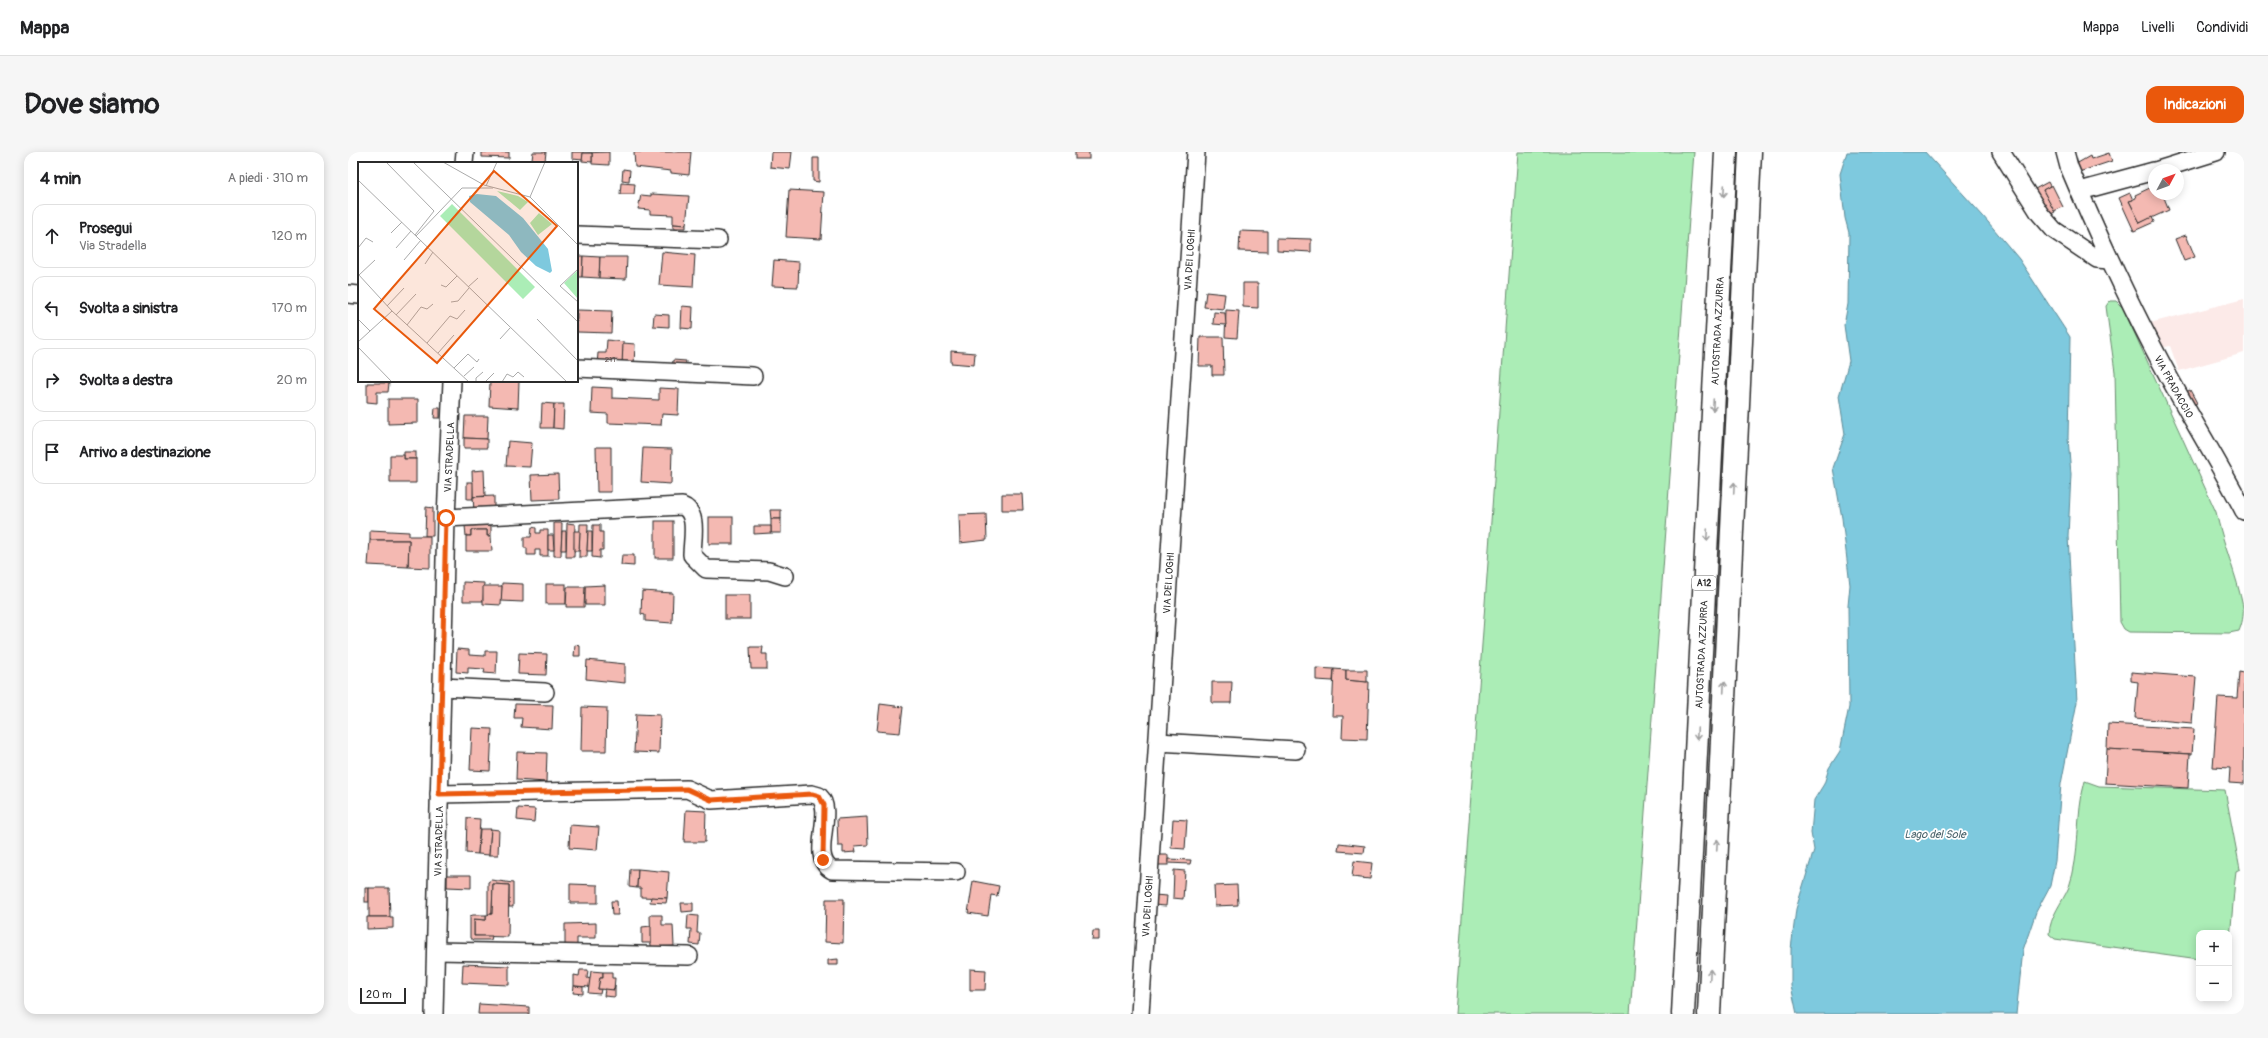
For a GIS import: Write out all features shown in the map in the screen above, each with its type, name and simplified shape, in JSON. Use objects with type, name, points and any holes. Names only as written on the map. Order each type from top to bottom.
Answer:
[{"type":"highway","name":"AUTOSTRADA AZZURRA","points":[[1683,1014],[1726,152]]},
{"type":"highway","name":"A12","points":[[1709,1014],[1750,152]]},
{"type":"street","points":[[464,162],[465,152]]},
{"type":"street","name":"VIA DEI LOGHI","points":[[1140,1014],[1158,742],[1167,573],[1196,152]]},
{"type":"street","points":[[2001,152],[2040,214],[2054,230],[2097,259],[2109,260]]},
{"type":"street","name":"VIA PRADACCIO","points":[[2065,152],[2109,260],[2179,396],[2213,452],[2244,511]]},
{"type":"street","points":[[2177,164],[2216,152]]},
{"type":"street","points":[[2080,191],[2148,173]]},
{"type":"street","points":[[578,235],[718,240]]},
{"type":"street","points":[[348,294],[358,295]]},
{"type":"street","points":[[578,368],[754,376]]},
{"type":"street","name":"VIA STRADELLA","points":[[434,1014],[446,518],[452,382]]},
{"type":"street","points":[[446,518],[682,506],[687,508],[692,515],[692,555],[706,569],[769,571],[785,576]]},
{"type":"street","points":[[442,687],[545,692]]},
{"type":"street","points":[[1158,742],[1296,750]]},
{"type":"street","points":[[439,794],[687,789],[711,800],[812,794],[819,796],[824,805],[822,856],[824,865],[832,870],[956,872]]},
{"type":"street","points":[[436,951],[689,956]]},
{"type":"shaded area","points":[[2244,299],[2244,353],[2179,371],[2170,346],[2161,348],[2146,324]]},
{"type":"green space","points":[[1518,152],[1694,152],[1630,1014],[1455,1014]]},
{"type":"green space","points":[[2110,301],[2116,301],[2123,308],[2216,512],[2243,607],[2239,631],[2229,633],[2129,632],[2124,629],[2120,622],[2115,372],[2106,306]]},
{"type":"green space","points":[[2085,781],[2099,786],[2225,790],[2240,869],[2236,871],[2231,930],[2196,930],[2196,959],[2055,939],[2049,934],[2052,921],[2069,887],[2073,874],[2082,794]]},
{"type":"water","name":"Lago del Sole","points":[[1847,152],[1925,152],[1983,216],[2019,259],[2070,337],[2068,438],[2071,474],[2068,536],[2077,702],[2061,784],[2055,861],[2050,886],[2036,912],[2023,950],[2016,1014],[1797,1014],[1791,986],[1791,949],[1796,909],[1814,850],[1811,833],[1814,800],[1824,784],[1829,768],[1840,751],[1849,707],[1848,606],[1850,585],[1842,518],[1833,468],[1845,434],[1839,396],[1849,361],[1844,325],[1848,304],[1849,233],[1845,218],[1840,174]]},
{"type":"building","points":[[482,152],[509,152],[509,158],[482,157]]},
{"type":"building","points":[[533,152],[546,152],[545,161],[532,160]]},
{"type":"building","points":[[572,152],[583,152],[583,160],[572,159]]},
{"type":"building","points":[[609,152],[609,165],[592,164],[592,153],[583,153]]},
{"type":"building","points":[[634,152],[691,152],[689,175],[671,173],[671,171],[635,167]]},
{"type":"building","points":[[771,152],[792,152],[790,169],[770,167]]},
{"type":"building","points":[[1075,152],[1089,152],[1089,159],[1075,159]]},
{"type":"building","points":[[583,153],[592,153],[592,162],[582,161]]},
{"type":"building","points":[[2109,153],[2112,161],[2079,172],[2076,164],[2090,156],[2091,159]]},
{"type":"building","points":[[813,158],[819,158],[819,182],[813,181]]},
{"type":"building","points":[[623,169],[630,170],[629,181],[622,180]]},
{"type":"building","points":[[2048,182],[2050,186],[2043,190],[2055,212],[2049,215],[2035,189]]},
{"type":"building","points":[[621,183],[635,184],[634,194],[620,194]]},
{"type":"building","points":[[2052,185],[2063,207],[2054,211],[2043,190]]},
{"type":"building","points":[[2148,189],[2148,200],[2165,200],[2169,210],[2140,223],[2129,201],[2136,198],[2135,195]]},
{"type":"building","points":[[789,190],[824,192],[821,239],[786,237]]},
{"type":"building","points":[[2130,193],[2133,200],[2129,201],[2140,223],[2152,217],[2154,222],[2134,231],[2119,198]]},
{"type":"building","points":[[651,194],[689,196],[686,225],[673,224],[673,215],[650,214],[650,210],[638,209],[641,195],[651,196]]},
{"type":"building","points":[[673,224],[686,225],[686,228],[673,228]]},
{"type":"building","points":[[1240,231],[1268,232],[1268,252],[1239,251]]},
{"type":"building","points":[[2186,235],[2195,257],[2184,261],[2175,239]]},
{"type":"building","points":[[1277,238],[1311,239],[1311,252],[1277,250]]},
{"type":"building","points":[[662,252],[695,255],[693,287],[659,285]]},
{"type":"building","points":[[578,256],[583,256],[582,277],[578,277]]},
{"type":"building","points":[[583,256],[600,257],[599,278],[582,277]]},
{"type":"building","points":[[600,257],[627,257],[626,279],[599,278]]},
{"type":"building","points":[[774,260],[799,262],[798,287],[772,286]]},
{"type":"building","points":[[1243,283],[1258,283],[1258,308],[1243,307]]},
{"type":"building","points":[[1206,292],[1225,294],[1223,309],[1204,307]]},
{"type":"building","points":[[682,306],[693,307],[692,329],[681,328]]},
{"type":"building","points":[[578,310],[612,311],[611,333],[578,332]]},
{"type":"building","points":[[1226,310],[1239,311],[1237,338],[1225,337]]},
{"type":"building","points":[[1214,312],[1225,313],[1226,325],[1213,324]]},
{"type":"building","points":[[654,314],[669,315],[669,327],[653,326]]},
{"type":"building","points":[[1200,337],[1223,337],[1224,375],[1212,375],[1212,366],[1199,366]]},
{"type":"building","points":[[607,340],[624,342],[622,365],[597,365],[598,353],[606,353]]},
{"type":"building","points":[[623,343],[635,344],[634,365],[622,365]]},
{"type":"building","points":[[951,351],[975,353],[974,365],[951,363]]},
{"type":"building","points":[[673,360],[686,361],[685,370],[672,369]]},
{"type":"building","points":[[490,382],[519,382],[518,408],[489,406]]},
{"type":"building","points":[[367,383],[389,383],[388,392],[377,392],[377,403],[367,402]]},
{"type":"building","points":[[592,387],[612,388],[612,398],[659,400],[659,388],[679,389],[678,415],[662,414],[661,425],[608,423],[608,414],[591,413]]},
{"type":"building","points":[[2190,390],[2197,403],[2189,407],[2182,394]]},
{"type":"building","points":[[388,399],[418,399],[418,423],[388,424]]},
{"type":"building","points":[[542,403],[554,404],[553,428],[541,428]]},
{"type":"building","points":[[554,404],[564,404],[563,429],[553,428]]},
{"type":"building","points":[[435,408],[440,408],[440,418],[434,418]]},
{"type":"building","points":[[465,416],[488,416],[487,439],[464,438]]},
{"type":"building","points":[[464,438],[487,439],[487,448],[464,448]]},
{"type":"building","points":[[508,441],[532,443],[530,467],[506,466]]},
{"type":"building","points":[[596,447],[611,447],[611,492],[597,492]]},
{"type":"building","points":[[643,448],[672,449],[671,484],[641,482]]},
{"type":"building","points":[[404,452],[416,452],[416,459],[404,459]]},
{"type":"building","points":[[390,455],[404,455],[404,459],[416,459],[416,483],[390,483]]},
{"type":"building","points":[[484,470],[485,496],[473,497],[472,471]]},
{"type":"building","points":[[558,474],[559,499],[532,500],[531,475]]},
{"type":"building","points":[[467,482],[473,482],[473,499],[467,499]]},
{"type":"building","points":[[1002,494],[1022,494],[1023,510],[1002,510]]},
{"type":"building","points":[[494,496],[494,510],[474,511],[473,497]]},
{"type":"building","points":[[426,507],[433,508],[433,536],[425,536]]},
{"type":"building","points":[[770,510],[781,510],[781,519],[771,519]]},
{"type":"building","points":[[986,514],[987,540],[960,543],[959,515]]},
{"type":"building","points":[[709,517],[733,517],[733,544],[709,544]]},
{"type":"building","points":[[771,519],[781,519],[781,533],[771,533]]},
{"type":"building","points":[[655,521],[673,521],[673,558],[655,558]]},
{"type":"building","points":[[554,523],[562,523],[561,556],[554,556]]},
{"type":"building","points":[[567,523],[575,524],[574,557],[566,557]]},
{"type":"building","points":[[580,524],[588,524],[587,557],[579,557]]},
{"type":"building","points":[[491,525],[491,536],[487,536],[487,530],[471,530],[471,536],[466,536],[465,526]]},
{"type":"building","points":[[593,525],[600,525],[600,532],[603,532],[603,550],[600,550],[600,558],[592,557]]},
{"type":"building","points":[[754,526],[771,526],[771,533],[754,534]]},
{"type":"building","points":[[532,527],[536,528],[536,533],[540,533],[540,530],[548,530],[548,556],[540,556],[540,550],[535,550],[535,555],[527,555],[527,548],[524,548],[524,537],[531,537]]},
{"type":"building","points":[[370,530],[409,532],[409,536],[430,536],[430,568],[408,567],[409,540],[370,540]]},
{"type":"building","points":[[471,530],[487,530],[487,536],[491,536],[492,551],[466,551],[466,536],[471,536]]},
{"type":"building","points":[[562,531],[566,531],[566,550],[561,550]]},
{"type":"building","points":[[574,531],[580,531],[579,551],[574,551]]},
{"type":"building","points":[[588,531],[592,531],[592,551],[587,551]]},
{"type":"building","points":[[548,535],[553,535],[554,550],[548,550]]},
{"type":"building","points":[[370,540],[409,540],[408,567],[368,565]]},
{"type":"building","points":[[622,555],[634,555],[634,566],[621,565]]},
{"type":"building","points":[[463,582],[484,583],[483,601],[463,601]]},
{"type":"building","points":[[502,583],[523,584],[523,602],[501,601]]},
{"type":"building","points":[[546,584],[566,584],[566,604],[546,604]]},
{"type":"building","points":[[605,585],[605,605],[585,605],[585,586]]},
{"type":"building","points":[[483,586],[502,586],[501,605],[483,604]]},
{"type":"building","points":[[567,587],[585,587],[584,607],[566,607]]},
{"type":"building","points":[[642,591],[673,593],[672,623],[645,621],[645,615],[641,614]]},
{"type":"building","points":[[725,595],[750,595],[750,619],[725,619]]},
{"type":"building","points":[[575,645],[580,646],[580,656],[574,656]]},
{"type":"building","points":[[750,647],[763,647],[762,654],[767,654],[767,669],[751,669]]},
{"type":"building","points":[[457,649],[469,650],[469,655],[485,656],[485,651],[497,651],[496,674],[484,673],[485,669],[468,668],[468,673],[456,672]]},
{"type":"building","points":[[519,653],[547,654],[546,675],[518,674]]},
{"type":"building","points":[[587,660],[625,664],[625,683],[586,679]]},
{"type":"building","points":[[1316,668],[1334,669],[1333,681],[1316,680]]},
{"type":"building","points":[[1334,669],[1346,670],[1346,680],[1369,682],[1367,739],[1342,738],[1343,716],[1332,716]]},
{"type":"building","points":[[1346,670],[1367,670],[1367,682],[1346,680]]},
{"type":"building","points":[[2131,672],[2196,677],[2192,723],[2135,718],[2138,682],[2131,681]]},
{"type":"building","points":[[2239,672],[2244,673],[2244,784],[2229,783],[2230,768],[2213,767],[2218,697],[2237,698]]},
{"type":"building","points":[[1212,682],[1232,682],[1231,703],[1212,703]]},
{"type":"building","points":[[515,704],[553,705],[552,729],[521,727],[522,718],[514,718]]},
{"type":"building","points":[[880,704],[903,707],[900,733],[877,731]]},
{"type":"building","points":[[582,707],[607,708],[606,751],[581,751]]},
{"type":"building","points":[[636,714],[660,715],[659,753],[634,752]]},
{"type":"building","points":[[2108,724],[2194,729],[2192,754],[2107,749]]},
{"type":"building","points":[[472,728],[492,729],[490,771],[470,770]]},
{"type":"building","points":[[2107,749],[2190,754],[2188,788],[2105,783]]},
{"type":"building","points":[[517,752],[547,753],[546,782],[516,780]]},
{"type":"building","points":[[518,808],[535,809],[534,822],[517,820]]},
{"type":"building","points":[[686,810],[706,811],[705,842],[684,842]]},
{"type":"building","points":[[867,817],[868,845],[855,846],[856,852],[843,853],[843,846],[838,846],[837,819]]},
{"type":"building","points":[[467,818],[480,819],[478,854],[466,853]]},
{"type":"building","points":[[1173,819],[1187,820],[1185,849],[1171,848]]},
{"type":"building","points":[[570,825],[599,827],[597,850],[569,848]]},
{"type":"building","points":[[480,829],[491,829],[489,855],[478,854]]},
{"type":"building","points":[[491,829],[499,830],[498,855],[489,855]]},
{"type":"building","points":[[1339,843],[1365,846],[1364,853],[1338,851]]},
{"type":"building","points":[[1157,855],[1168,855],[1168,865],[1157,865]]},
{"type":"building","points":[[1168,859],[1191,860],[1190,864],[1168,863]]},
{"type":"building","points":[[1354,861],[1372,863],[1370,879],[1352,877]]},
{"type":"building","points":[[630,869],[638,869],[637,888],[629,887]]},
{"type":"building","points":[[638,869],[669,872],[667,898],[641,897],[641,888],[637,888]]},
{"type":"building","points":[[1174,870],[1185,871],[1183,899],[1173,898]]},
{"type":"building","points":[[447,875],[471,875],[471,888],[447,887]]},
{"type":"building","points":[[491,880],[513,883],[513,907],[509,907],[509,885],[493,884],[492,914],[488,914],[488,882]]},
{"type":"building","points":[[973,881],[999,886],[997,896],[991,895],[988,916],[968,913]]},
{"type":"building","points":[[493,884],[509,885],[508,937],[474,936],[474,919],[486,920],[486,915],[492,914]]},
{"type":"building","points":[[570,884],[598,885],[598,903],[570,903]]},
{"type":"building","points":[[1237,885],[1238,905],[1215,906],[1214,886]]},
{"type":"building","points":[[365,888],[369,888],[369,902],[365,902]]},
{"type":"building","points":[[369,888],[389,888],[390,917],[369,917]]},
{"type":"building","points":[[1154,895],[1167,896],[1166,906],[1153,905]]},
{"type":"building","points":[[651,897],[667,898],[666,903],[650,902]]},
{"type":"building","points":[[826,899],[844,899],[843,943],[825,942]]},
{"type":"building","points":[[611,901],[617,901],[618,915],[612,915]]},
{"type":"building","points":[[681,903],[693,903],[693,911],[682,912]]},
{"type":"building","points":[[486,915],[486,920],[474,919],[474,936],[492,936],[491,940],[473,940],[470,938],[470,916]]},
{"type":"building","points":[[650,915],[662,915],[662,925],[673,925],[674,946],[651,947]]},
{"type":"building","points":[[688,915],[698,916],[697,933],[700,933],[699,945],[690,944],[691,929],[687,929]]},
{"type":"building","points":[[367,917],[393,917],[393,928],[367,929]]},
{"type":"building","points":[[596,923],[596,938],[577,938],[577,947],[565,947],[565,924]]},
{"type":"building","points":[[651,926],[651,943],[642,943],[642,927]]},
{"type":"building","points":[[1093,931],[1099,931],[1099,940],[1092,940]]},
{"type":"building","points":[[838,959],[838,965],[828,965],[828,960]]},
{"type":"building","points":[[463,964],[509,966],[509,985],[462,983]]},
{"type":"building","points":[[970,969],[986,970],[985,990],[970,990]]},
{"type":"building","points":[[580,970],[588,970],[587,978],[591,979],[590,987],[574,986],[574,975],[579,976]]},
{"type":"building","points":[[591,971],[603,972],[603,978],[600,978],[598,989],[601,989],[600,994],[588,993]]},
{"type":"building","points":[[603,972],[612,972],[612,978],[615,978],[614,990],[598,989],[600,978],[603,978]]},
{"type":"building","points":[[615,985],[615,997],[604,996],[605,989],[614,990]]},
{"type":"building","points":[[574,986],[583,987],[583,994],[573,993]]},
{"type":"building","points":[[479,1004],[529,1007],[529,1014],[478,1014]]},
{"type":"route","points":[[446,518],[439,794],[687,789],[711,800],[816,794],[822,798],[824,802],[823,860]]}]
